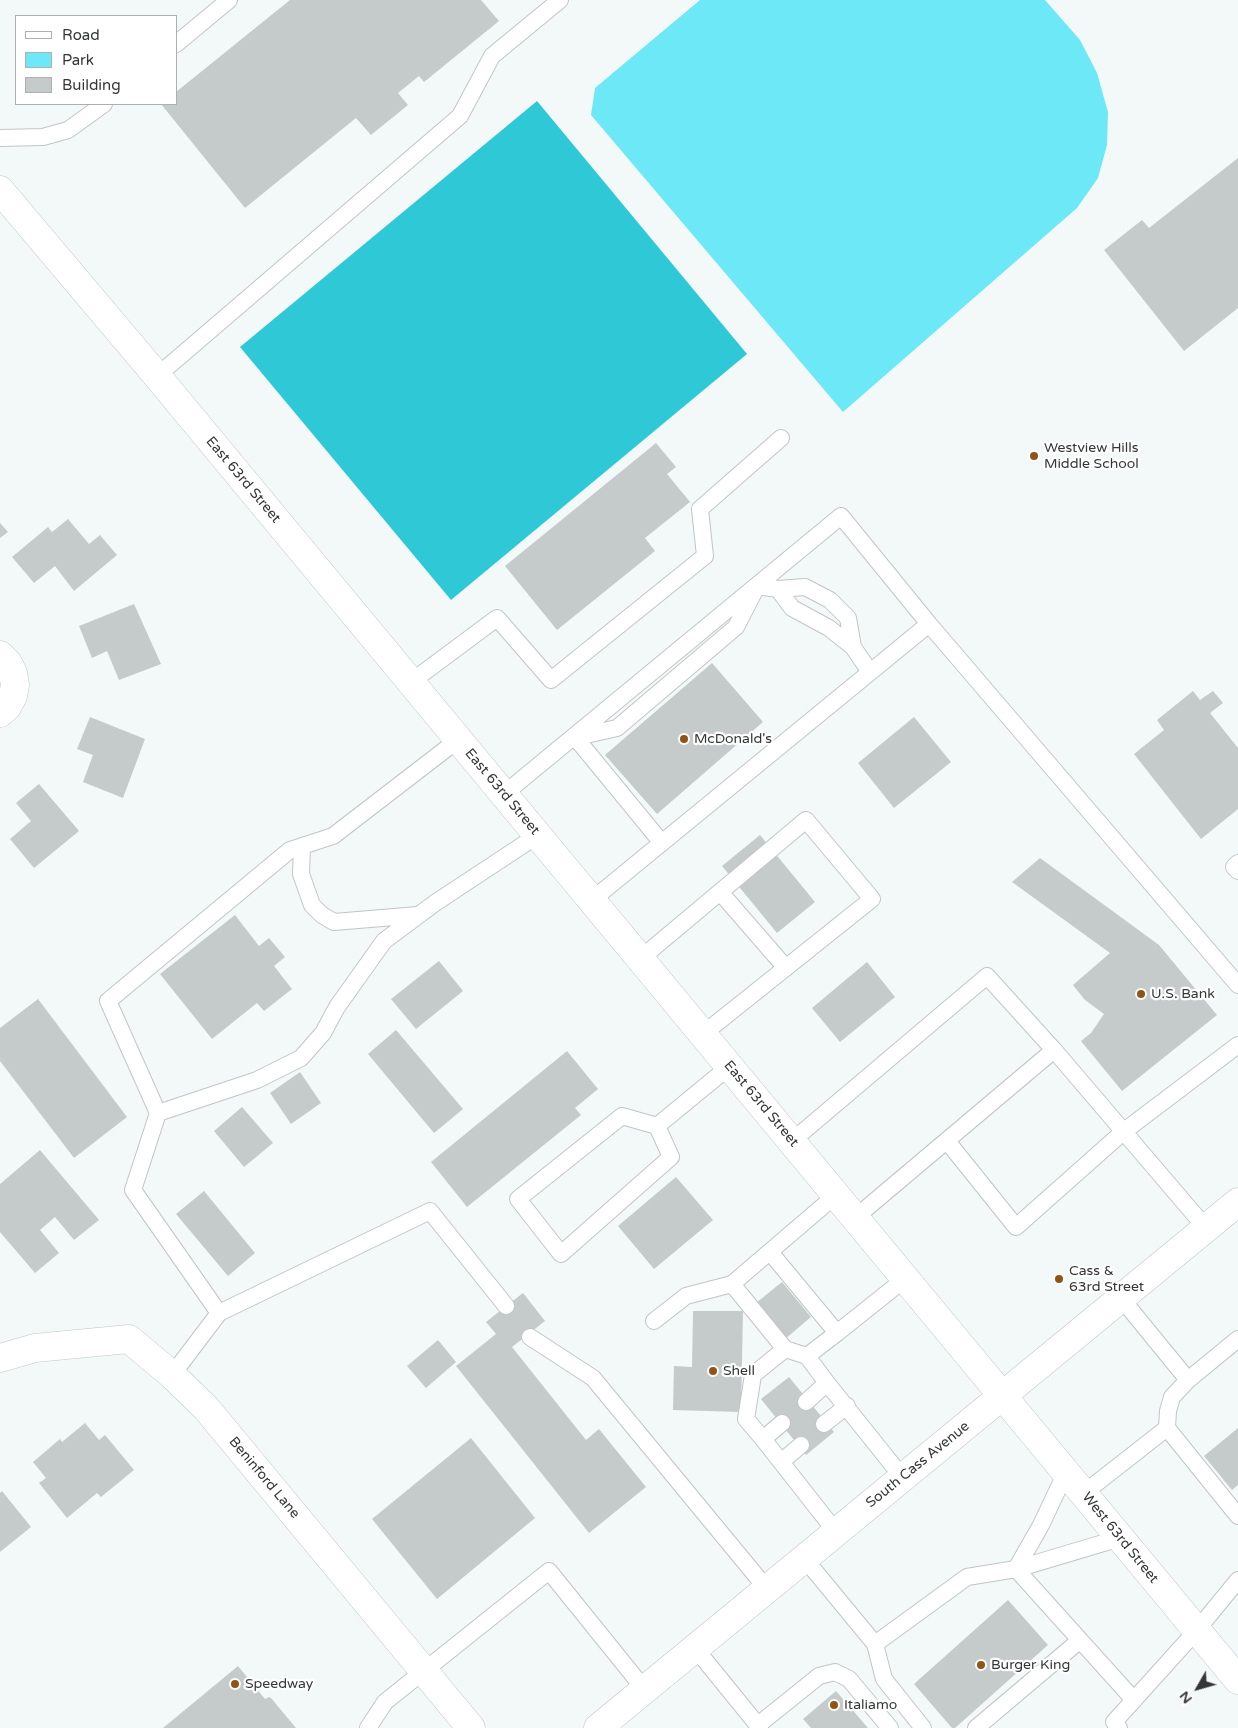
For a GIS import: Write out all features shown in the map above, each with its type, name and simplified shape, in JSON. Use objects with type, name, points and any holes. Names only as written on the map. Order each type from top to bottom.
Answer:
[{"type":"main road","name":"East 63rd Street","points":[[0,190],[157,376],[1002,1396]]},
{"type":"main road","points":[[0,655],[8,663],[13,673],[14,685],[13,696],[0,713]]},
{"type":"main road","name":"South Cass Avenue","points":[[598,1728],[1206,1228],[1236,1207]]},
{"type":"main road","name":"Beninford Lane","points":[[0,1358],[35,1348],[129,1339],[172,1375],[206,1408],[471,1728]]},
{"type":"main road","name":"West 63rd Street","points":[[1002,1396],[1238,1680]]},
{"type":"lane","points":[[178,42],[229,0]]},
{"type":"lane","points":[[157,376],[460,116],[492,56],[560,0]]},
{"type":"lane","points":[[0,138],[43,137],[68,130],[103,105]]},
{"type":"lane","points":[[411,682],[497,618],[550,680],[705,556],[700,509],[781,438]]},
{"type":"lane","points":[[504,794],[841,516],[929,624],[1238,985]]},
{"type":"lane","points":[[757,586],[778,589],[805,587],[830,600],[848,618],[852,647]]},
{"type":"lane","points":[[778,589],[792,608],[829,628],[852,647],[870,672]]},
{"type":"lane","points":[[592,900],[929,624]]},
{"type":"lane","points":[[574,737],[662,843]]},
{"type":"lane","points":[[219,1313],[133,1190],[158,1113],[108,1001],[290,850],[333,836],[458,740]]},
{"type":"lane","points":[[640,959],[806,820],[872,899],[703,1034]]},
{"type":"lane","points":[[158,1113],[257,1080],[301,1058],[323,1033],[337,1008],[384,941],[418,915],[538,835]]},
{"type":"lane","points":[[302,846],[301,874],[312,906],[334,922],[418,915]]},
{"type":"lane","points":[[1238,863],[1234,867],[1238,872]]},
{"type":"lane","points":[[720,892],[786,968]]},
{"type":"lane","points":[[792,1141],[987,976],[1054,1050],[1206,1228]]},
{"type":"lane","points":[[947,1141],[1016,1227],[1123,1132],[1238,1046]]},
{"type":"lane","points":[[856,1218],[1054,1050]]},
{"type":"lane","points":[[657,1126],[730,1066]]},
{"type":"lane","points":[[622,1116],[657,1126],[671,1157],[561,1254],[518,1199],[622,1116]]},
{"type":"lane","points":[[654,1321],[686,1296],[732,1284],[836,1195]]},
{"type":"lane","points":[[172,1375],[219,1313],[430,1212],[506,1306]]},
{"type":"lane","points":[[770,1252],[837,1333]]},
{"type":"lane","points":[[807,1356],[906,1278]]},
{"type":"lane","points":[[732,1284],[785,1349],[807,1356],[903,1478]]},
{"type":"lane","points":[[1121,1298],[1188,1380]]},
{"type":"lane","points":[[530,1337],[593,1378],[767,1589]]},
{"type":"lane","points":[[1238,1339],[1188,1380],[1172,1397],[1168,1411],[1167,1428],[1238,1516]]},
{"type":"lane","points":[[785,1349],[753,1376],[746,1419],[836,1532]]},
{"type":"lane","points":[[806,1402],[828,1383]]},
{"type":"lane","points":[[824,1424],[847,1406]]},
{"type":"lane","points":[[763,1439],[782,1423]]},
{"type":"lane","points":[[1084,1493],[1167,1428]]},
{"type":"lane","points":[[780,1462],[800,1445]]},
{"type":"lane","points":[[1016,1569],[1041,1525],[1066,1472]]},
{"type":"lane","points":[[875,1644],[967,1577],[1016,1569],[1120,1538]]},
{"type":"lane","points":[[804,1558],[875,1644],[884,1679],[924,1728]]},
{"type":"lane","points":[[1016,1569],[1134,1700]]},
{"type":"lane","points":[[368,1728],[385,1702],[550,1571],[645,1690]]},
{"type":"lane","points":[[1113,1726],[1238,1580]]},
{"type":"lane","points":[[976,1728],[1079,1641]]},
{"type":"lane","points":[[695,1648],[759,1727],[819,1676],[835,1672],[849,1679],[890,1728]]},
{"type":"green space","points":[[700,0],[1045,0],[1080,40],[1097,73],[1108,112],[1107,145],[1098,178],[1077,208],[843,412],[591,115],[595,88]]},
{"type":"shaded area","points":[[537,101],[747,354],[451,600],[240,347]]},
{"type":"building","points":[[290,0],[481,0],[499,21],[424,82],[419,76],[398,93],[408,105],[371,135],[356,118],[245,208],[162,105],[178,105],[178,90]]},
{"type":"building","points":[[1238,158],[1238,308],[1184,351],[1104,250],[1142,220],[1149,228]]},
{"type":"building","points":[[656,443],[676,467],[667,474],[690,502],[645,538],[655,551],[557,630],[505,566]]},
{"type":"building","points":[[68,519],[89,544],[100,535],[117,555],[74,591],[55,566],[34,583],[12,557],[48,527],[52,532]]},
{"type":"building","points":[[0,523],[8,532],[0,538]]},
{"type":"building","points":[[134,604],[161,664],[119,680],[107,651],[92,658],[79,626]]},
{"type":"building","name":"McDonald's","points":[[712,663],[763,722],[657,814],[605,755]]},
{"type":"building","points":[[1193,691],[1200,700],[1213,691],[1223,703],[1210,713],[1238,748],[1238,809],[1201,839],[1134,754],[1164,730],[1157,720]]},
{"type":"building","points":[[90,717],[145,739],[123,798],[83,782],[93,755],[77,749]]},
{"type":"building","points":[[914,717],[951,762],[894,808],[858,763]]},
{"type":"building","points":[[39,784],[79,831],[34,868],[10,839],[31,821],[16,803]]},
{"type":"building","points":[[760,835],[815,902],[777,933],[722,866]]},
{"type":"building","points":[[1040,858],[1159,945],[1217,1015],[1122,1091],[1081,1041],[1091,1033],[1104,1014],[1085,1000],[1073,985],[1110,953],[1012,882]]},
{"type":"building","points":[[235,915],[259,946],[269,938],[285,957],[274,966],[292,989],[264,1011],[257,1003],[212,1039],[160,974]]},
{"type":"building","points":[[439,961],[463,991],[416,1029],[391,999]]},
{"type":"building","points":[[867,962],[895,997],[840,1042],[812,1008]]},
{"type":"building","points":[[38,999],[127,1117],[74,1158],[0,1061],[0,1028]]},
{"type":"building","points":[[396,1030],[463,1109],[434,1133],[368,1054]]},
{"type":"building","points":[[567,1051],[598,1089],[575,1108],[581,1115],[467,1207],[431,1162]]},
{"type":"building","points":[[300,1072],[321,1103],[291,1124],[270,1093]]},
{"type":"building","points":[[242,1107],[273,1143],[244,1167],[214,1131]]},
{"type":"building","points":[[40,1150],[99,1220],[74,1240],[55,1217],[40,1230],[59,1253],[35,1273],[0,1232],[0,1184]]},
{"type":"building","points":[[676,1177],[713,1220],[654,1269],[618,1226]]},
{"type":"building","points":[[204,1191],[255,1253],[228,1276],[176,1214]]},
{"type":"building","points":[[782,1282],[811,1317],[785,1339],[756,1303]]},
{"type":"building","points":[[523,1293],[545,1321],[512,1347],[586,1440],[599,1429],[646,1487],[589,1533],[456,1366],[496,1334],[486,1322]]},
{"type":"building","points":[[693,1311],[743,1311],[741,1412],[673,1410],[674,1366],[692,1367]]},
{"type":"building","points":[[438,1340],[456,1362],[426,1388],[407,1366]]},
{"type":"building","points":[[789,1377],[834,1432],[806,1455],[761,1399]]},
{"type":"building","points":[[85,1423],[99,1440],[105,1435],[134,1470],[101,1497],[97,1493],[67,1518],[39,1483],[46,1478],[33,1462],[60,1439],[62,1442]]},
{"type":"building","points":[[1238,1428],[1238,1485],[1232,1490],[1204,1456]]},
{"type":"building","points":[[471,1438],[535,1518],[437,1599],[372,1519]]},
{"type":"building","points":[[2,1491],[31,1527],[0,1552],[0,1493]]},
{"type":"building","name":"Burger King","points":[[1008,1600],[1048,1645],[955,1728],[952,1728],[914,1684]]},
{"type":"building","name":"Speedway","points":[[238,1666],[265,1699],[271,1698],[296,1728],[163,1728]]},
{"type":"building","name":"Italiamo","points":[[836,1691],[868,1728],[811,1728],[803,1719]]},
{"type":"place","name":"Westview Hills Middle School","points":[[1034,456]]},
{"type":"place","name":"McDonald's","points":[[684,739]]},
{"type":"place","name":"U.S. Bank","points":[[1141,994]]},
{"type":"place","name":"Cass & 63rd Street","points":[[1059,1279]]},
{"type":"place","name":"Shell","points":[[713,1371]]},
{"type":"place","name":"Burger King","points":[[981,1665]]},
{"type":"place","name":"Speedway","points":[[235,1684]]},
{"type":"place","name":"Italiamo","points":[[834,1705]]}]
